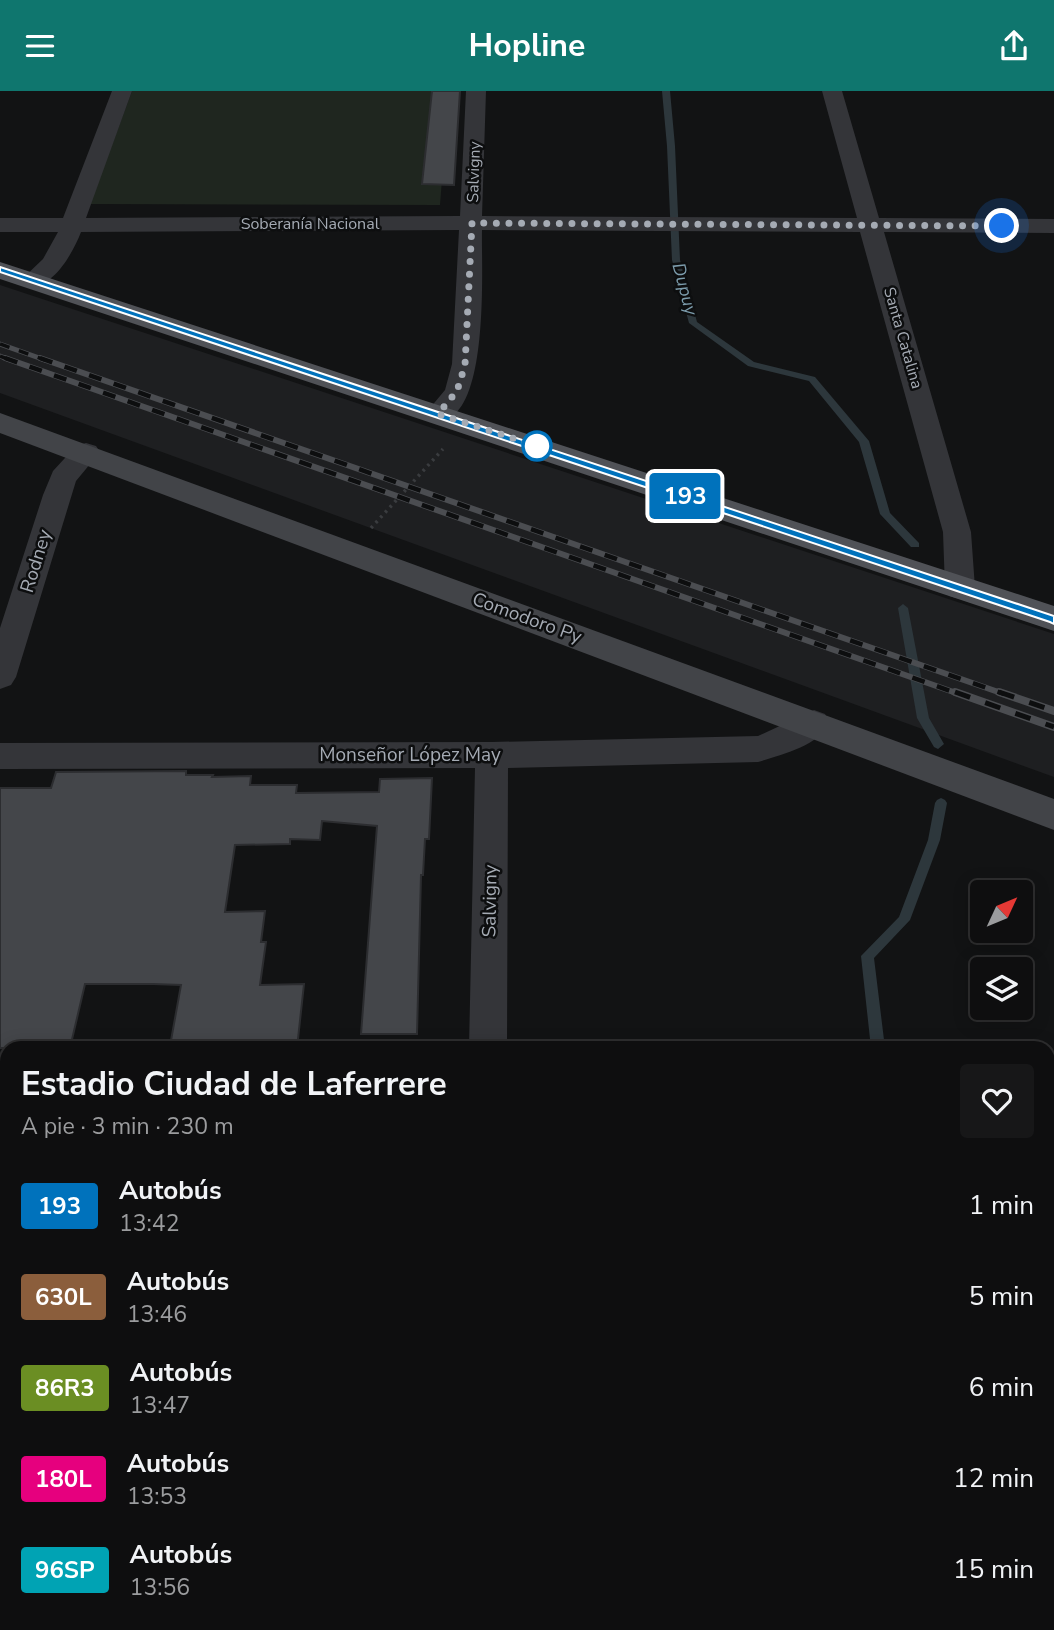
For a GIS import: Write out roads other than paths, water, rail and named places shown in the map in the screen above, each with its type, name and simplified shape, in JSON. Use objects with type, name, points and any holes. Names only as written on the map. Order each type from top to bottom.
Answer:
[{"type":"main road","points":[[0,270],[1054,619]]},
{"type":"main road","name":"Comodoro Py","points":[[0,422],[814,723],[1054,815]]},
{"type":"street","points":[[32,281],[51,264],[65,244],[122,91]]},
{"type":"street","name":"Salvigny","points":[[452,419],[465,365],[476,91]]},
{"type":"street","name":"Santa Catalina","points":[[832,91],[957,531],[960,588]]},
{"type":"street","name":"Soberanía Nacional","points":[[0,225],[472,223],[872,226]]},
{"type":"street","points":[[872,226],[1054,226]]},
{"type":"street","name":"Rodney","points":[[0,677],[63,478],[86,453]]},
{"type":"street","name":"Monseñor López May","points":[[0,756],[492,755],[758,749],[778,743],[814,723]]},
{"type":"street","name":"Salvigny","points":[[488,1041],[492,755]]},
{"type":"waterway","name":"Dupuy","points":[[666,91],[676,260],[693,323],[751,364],[812,379],[864,441],[885,514],[915,545]]},
{"type":"waterway","points":[[903,608],[923,718],[938,744]]},
{"type":"waterway","points":[[877,1041],[867,956],[904,920],[934,840],[941,803]]},
{"type":"railway","points":[[0,344],[45,360]]},
{"type":"railway","points":[[0,356],[5,358]]},
{"type":"railway","points":[[5,358],[959,694]]},
{"type":"railway","points":[[5,358],[10,360]]},
{"type":"railway","points":[[40,358],[1004,694]]},
{"type":"railway","points":[[955,692],[1054,727]]},
{"type":"railway","points":[[999,692],[1054,711]]}]
